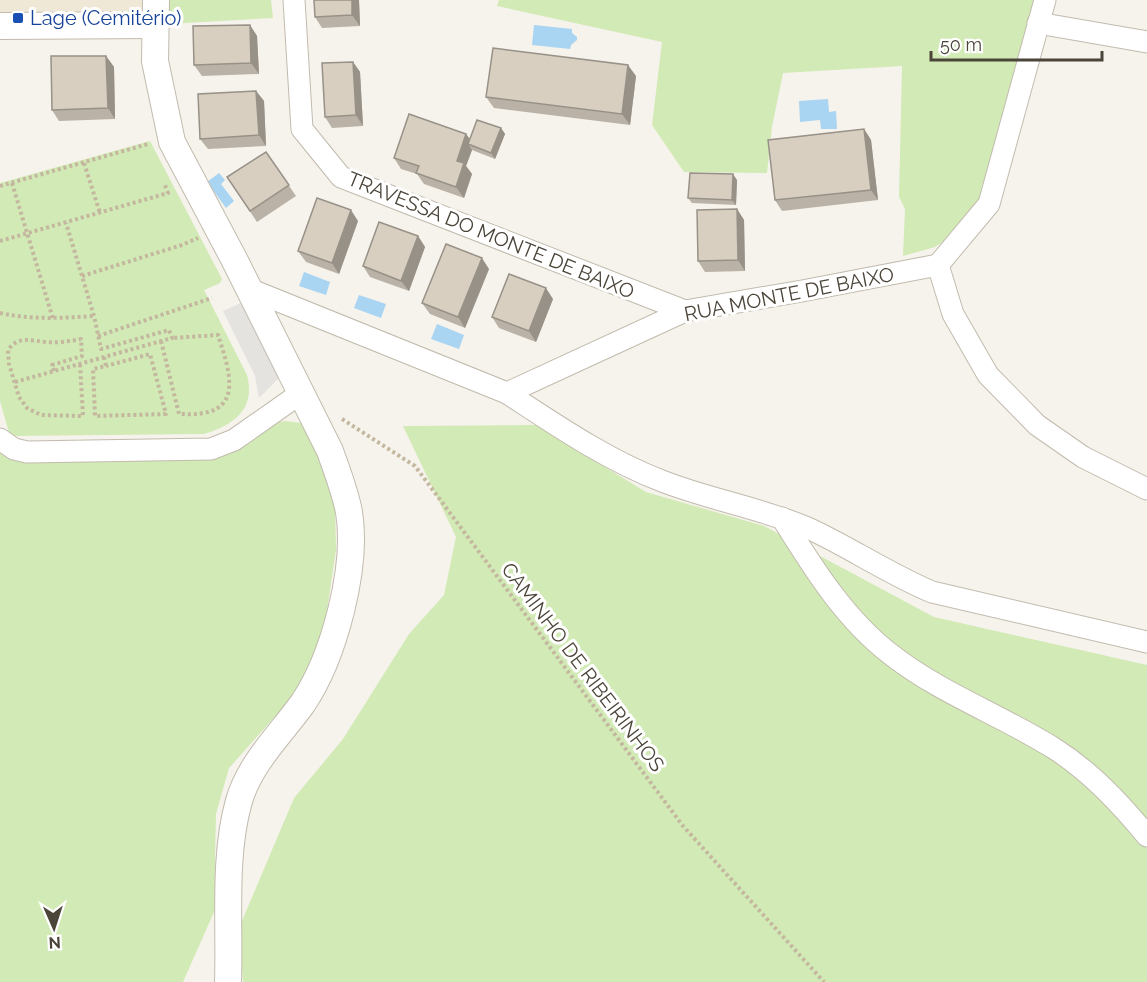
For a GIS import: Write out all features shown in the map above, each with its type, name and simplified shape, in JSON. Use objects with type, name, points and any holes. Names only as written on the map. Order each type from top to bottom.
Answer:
[{"type":"street","name":"TRAVESSA DO MONTE DE BAIXO","points":[[294,0],[302,129],[341,177],[685,311]]},
{"type":"street","points":[[1044,0],[989,204],[938,265],[953,314],[988,375],[1037,425],[1083,457],[1147,489]]},
{"type":"street","points":[[0,26],[156,13],[155,61],[172,142],[249,289],[330,452],[342,485],[349,514],[350,544],[342,606],[323,668],[298,709],[250,772],[239,801],[233,829],[230,871],[228,982]]},
{"type":"street","points":[[1038,23],[1147,42]]},
{"type":"street","name":"RUA MONTE DE BAIXO","points":[[507,393],[685,311],[938,265]]},
{"type":"street","points":[[249,289],[507,393],[610,456],[651,477],[696,494],[783,518],[932,592],[1147,642]]},
{"type":"street","points":[[0,439],[14,449],[27,453],[211,449],[234,440],[300,393]]},
{"type":"street","points":[[783,518],[806,557],[833,594],[879,646],[915,671],[1055,749],[1093,778],[1128,812],[1147,836]]},
{"type":"path","points":[[0,186],[148,144],[152,154]]},
{"type":"path","points":[[84,163],[100,213]]},
{"type":"path","points":[[0,241],[168,193],[160,173]]},
{"type":"path","points":[[12,183],[53,319]]},
{"type":"path","points":[[66,223],[94,316],[101,349],[169,330],[172,339]]},
{"type":"path","points":[[82,276],[204,236]]},
{"type":"path","points":[[98,336],[212,297]]},
{"type":"path","points":[[0,313],[19,317],[53,319],[94,316]]},
{"type":"path","points":[[15,382],[161,341],[218,335],[229,372],[230,385],[228,396],[222,404],[204,413],[179,414],[161,341]]},
{"type":"path","points":[[54,371],[52,365],[82,356],[81,339],[59,342],[26,339],[17,341],[8,350],[7,356],[22,402],[33,412],[52,416],[83,416],[80,364]]},
{"type":"path","points":[[150,354],[166,414],[95,416],[93,369],[106,366],[150,354]]},
{"type":"path","points":[[104,357],[106,366]]},
{"type":"path","name":"CAMINHO DE RIBEIRINHOS","points":[[339,418],[415,466],[683,826],[824,982]]},
{"type":"shaded area","points":[[0,0],[147,0],[147,16],[0,14]]},
{"type":"shaded area","points":[[241,303],[280,377],[259,398],[255,376],[223,311]]},
{"type":"green space","points":[[168,0],[271,0],[273,18],[168,24]]},
{"type":"green space","points":[[499,0],[1035,0],[984,201],[961,230],[935,247],[903,256],[905,209],[899,197],[902,66],[783,73],[772,127],[767,173],[684,172],[652,125],[662,42],[497,6]]},
{"type":"green space","points":[[150,141],[222,279],[220,283],[204,290],[247,375],[249,387],[245,406],[240,414],[225,426],[204,434],[10,436],[0,401],[0,183]]},
{"type":"green space","points":[[285,421],[302,423],[306,428],[324,470],[335,506],[336,550],[327,610],[317,655],[298,691],[229,768],[216,814],[215,856],[218,903],[183,982],[0,982],[0,453],[18,461],[209,457],[275,423]]},
{"type":"green space","points":[[536,425],[646,492],[764,526],[934,617],[1147,665],[1147,982],[243,982],[239,928],[294,798],[343,739],[409,634],[444,595],[456,537],[403,426]]},
{"type":"water","points":[[534,25],[572,29],[577,40],[570,49],[532,45]]},
{"type":"water","points":[[828,99],[829,112],[836,111],[837,129],[821,129],[820,120],[800,122],[799,101]]},
{"type":"water","points":[[219,173],[225,180],[221,184],[234,201],[226,208],[207,182]]},
{"type":"water","points":[[304,272],[330,282],[326,295],[299,286]]},
{"type":"water","points":[[359,295],[386,304],[381,318],[354,308]]},
{"type":"water","points":[[437,324],[464,335],[459,349],[431,339]]},
{"type":"building","points":[[314,0],[352,0],[352,15],[315,17]]},
{"type":"building","points":[[250,25],[251,63],[194,65],[193,26]]},
{"type":"building","points":[[493,48],[628,65],[622,114],[486,97]]},
{"type":"building","points":[[51,56],[106,56],[108,108],[52,110]]},
{"type":"building","points":[[353,62],[356,115],[325,117],[322,63]]},
{"type":"building","points":[[256,91],[259,135],[200,139],[198,94]]},
{"type":"building","points":[[409,114],[466,134],[457,161],[464,163],[456,187],[416,173],[419,166],[394,158]]},
{"type":"building","points":[[477,120],[501,128],[491,153],[468,144]]},
{"type":"building","points":[[864,129],[871,190],[775,200],[768,140]]},
{"type":"building","points":[[266,152],[289,185],[250,211],[227,177]]},
{"type":"building","points":[[690,173],[733,174],[732,200],[688,198]]},
{"type":"building","points":[[317,198],[351,210],[332,263],[298,251]]},
{"type":"building","points":[[737,209],[738,260],[698,261],[697,210]]},
{"type":"building","points":[[379,222],[418,236],[401,281],[363,266]]},
{"type":"building","points":[[446,244],[482,258],[458,317],[422,303]]},
{"type":"building","points":[[509,274],[546,288],[529,331],[492,317]]},
{"type":"place","name":"Lage (Cemitério)","points":[[18,18]]}]
